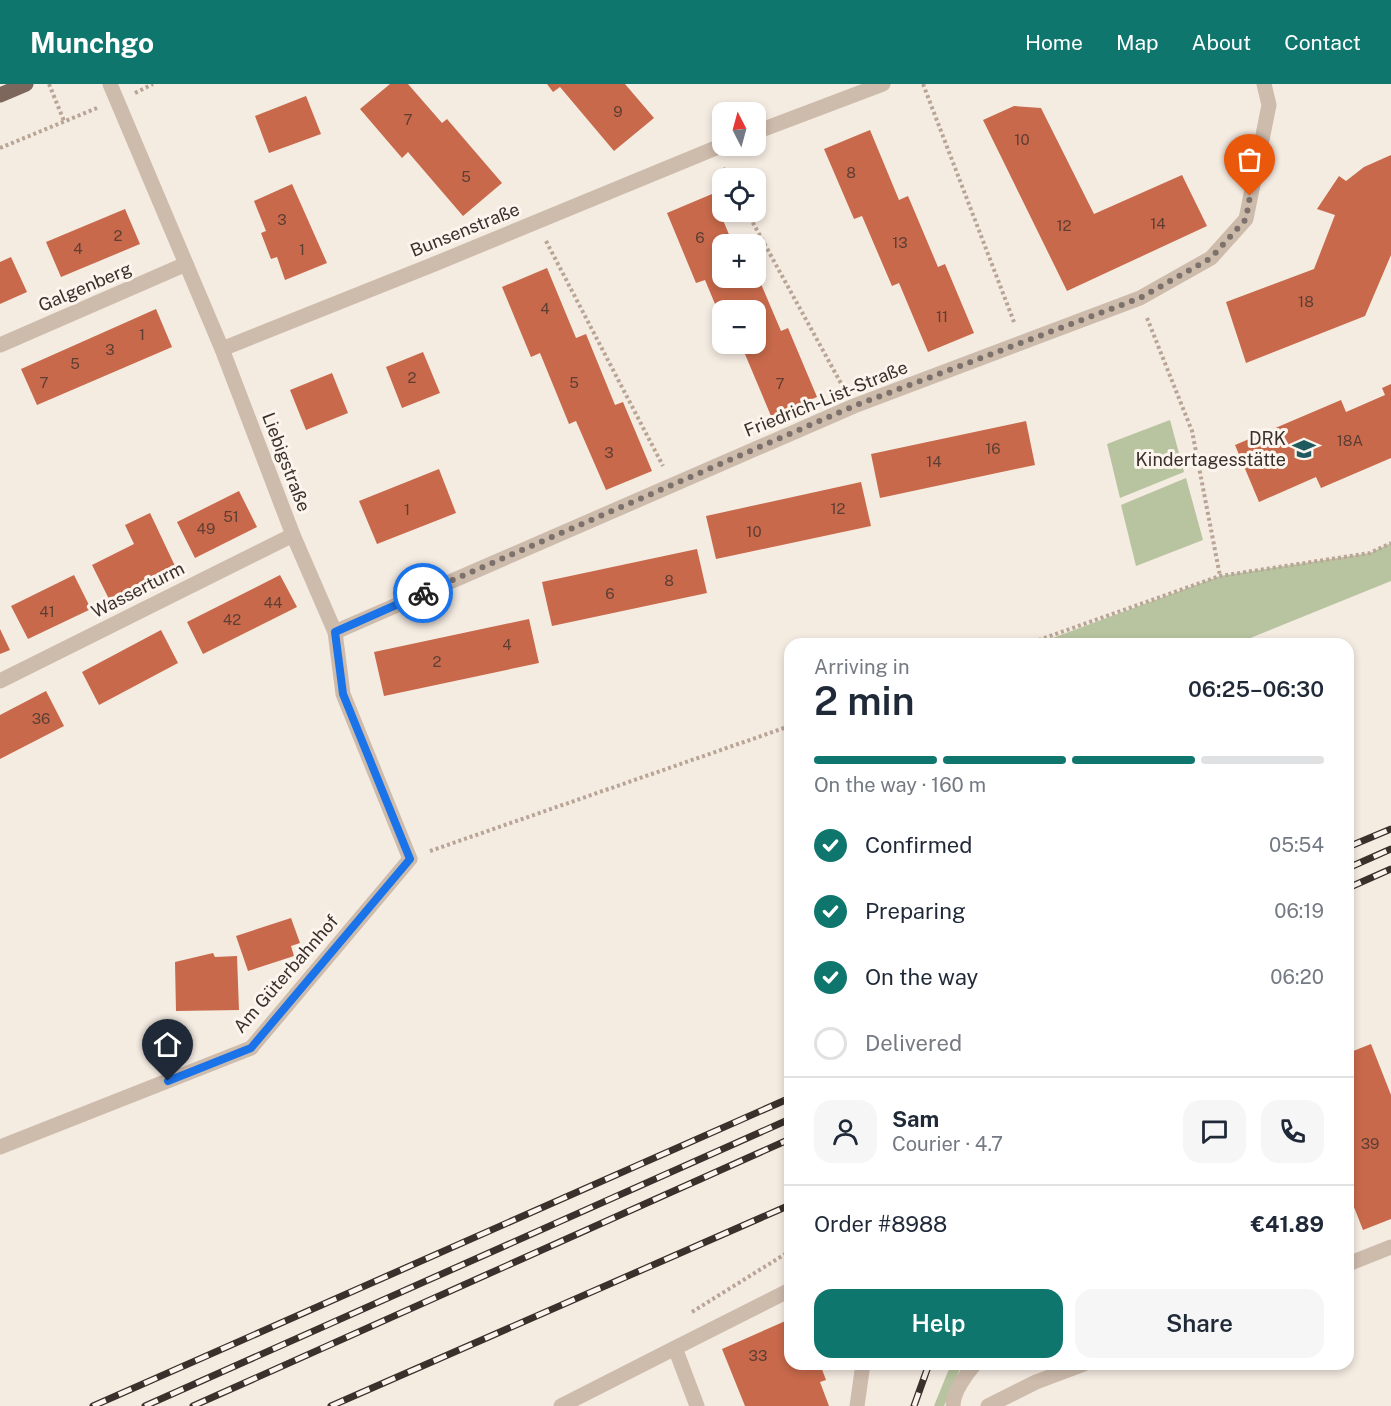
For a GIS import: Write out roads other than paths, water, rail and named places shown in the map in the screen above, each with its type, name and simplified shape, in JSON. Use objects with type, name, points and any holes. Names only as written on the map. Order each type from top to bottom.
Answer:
[{"type":"main road","points":[[0,95],[26,84]]},
{"type":"street","name":"Liebigstraße","points":[[110,84],[222,349],[293,535],[335,632],[343,694],[410,859]]},
{"type":"street","points":[[766,128],[883,84]]},
{"type":"street","name":"Friedrich-List-Straße","points":[[335,632],[854,406],[1140,298],[1211,258],[1246,219],[1269,105],[1264,84]]},
{"type":"street","name":"Bunsenstraße","points":[[222,349],[712,150]]},
{"type":"street","name":"Galgenberg","points":[[0,345],[186,264]]},
{"type":"street","name":"Wasserturm","points":[[0,681],[293,535]]},
{"type":"street","name":"Am Güterbahnhof","points":[[0,1147],[251,1048],[410,859]]},
{"type":"street","points":[[1354,1262],[1391,1247]]},
{"type":"street","points":[[561,1406],[784,1293]]},
{"type":"street","points":[[675,1348],[698,1406]]},
{"type":"street","points":[[857,1404],[862,1370]]},
{"type":"street","points":[[953,1406],[953,1401],[971,1370]]},
{"type":"street","points":[[988,1406],[1036,1382],[1068,1370]]},
{"type":"railway","points":[[1354,844],[1391,829]]},
{"type":"railway","points":[[1354,865],[1391,849]]},
{"type":"railway","points":[[1354,885],[1391,869]]},
{"type":"railway","points":[[93,1406],[784,1101]]},
{"type":"railway","points":[[145,1406],[784,1122]]},
{"type":"railway","points":[[193,1406],[784,1142]]},
{"type":"railway","points":[[331,1406],[784,1208]]},
{"type":"railway","points":[[914,1406],[927,1370]]},
{"type":"place","name":"DRK Kindertagesstätte","points":[[1304,449]]}]
